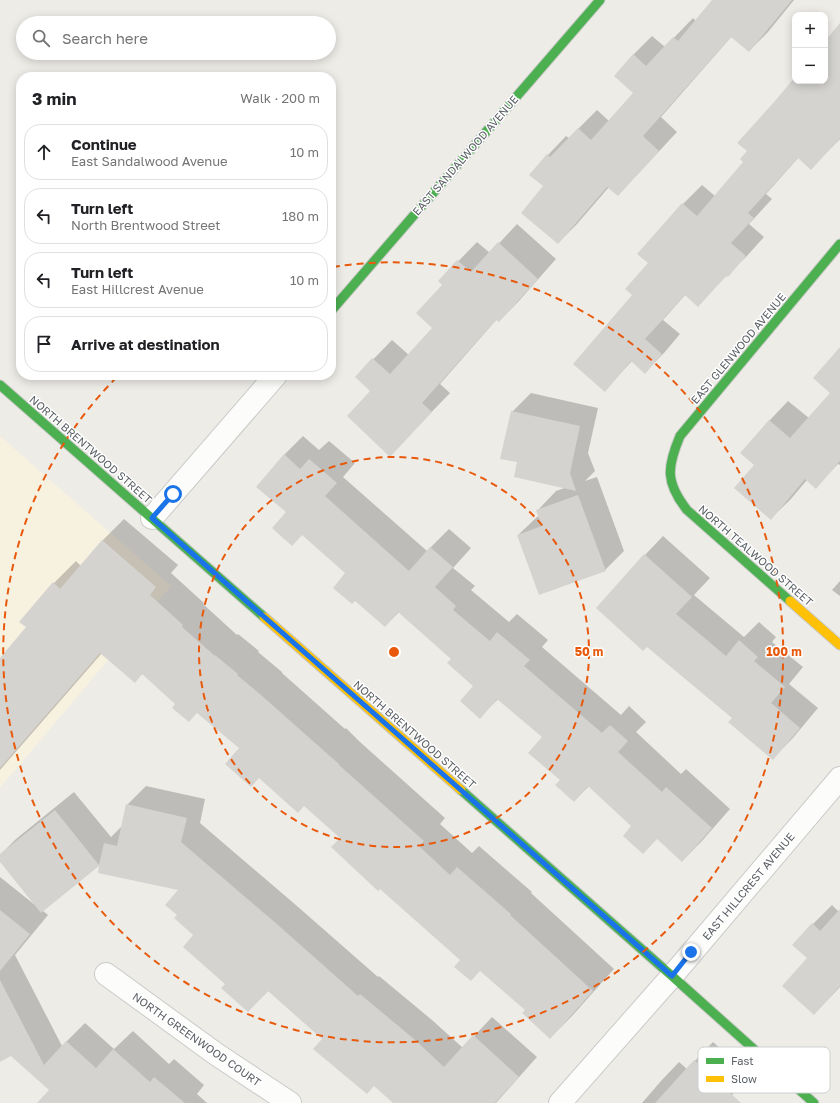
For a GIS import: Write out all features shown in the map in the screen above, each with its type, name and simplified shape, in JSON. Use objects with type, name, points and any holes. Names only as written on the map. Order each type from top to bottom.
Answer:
[{"type":"street","name":"EAST SANDALWOOD AVENUE","points":[[336,305],[600,0]]},
{"type":"street","name":"EAST GLENWOOD AVENUE","points":[[669,474],[672,454],[680,436],[840,244]]},
{"type":"street","points":[[152,518],[272,380]]},
{"type":"street","name":"NORTH BRENTWOOD STREET","points":[[0,384],[751,1047]]},
{"type":"street","name":"NORTH TEALWOOD STREET","points":[[669,474],[676,494],[687,510],[840,645]]},
{"type":"street","name":"EAST HILLCREST AVENUE","points":[[560,1103],[672,976],[840,778]]},
{"type":"street","name":"NORTH GREENWOOD COURT","points":[[106,974],[216,1054],[290,1103]]},
{"type":"street","name":"NORTH BRENTWOOD STREET","points":[[803,1093],[814,1103]]},
{"type":"shaded area","points":[[0,436],[171,586],[0,788]]},
{"type":"building","points":[[712,0],[792,0],[749,52],[731,37],[643,136],[659,151],[618,196],[607,187],[558,244],[521,213],[543,186],[529,175],[547,154],[550,157],[578,128],[591,140],[633,93],[614,76],[633,54],[646,66],[673,37],[678,41]]},
{"type":"building","points":[[840,23],[840,138],[811,170],[798,158],[748,213],[754,218],[731,243],[746,256],[728,277],[726,276],[698,307],[685,295],[645,339],[662,354],[645,374],[631,361],[605,392],[573,364],[632,295],[625,289],[648,263],[637,254],[682,203],[697,216],[743,162],[740,159],[747,151],[737,143],[792,81],[792,84],[828,84],[828,37]]},
{"type":"building","points":[[498,242],[538,279],[499,322],[496,320],[422,403],[432,412],[390,457],[347,416],[370,391],[355,377],[372,358],[390,374],[432,328],[416,313],[442,285],[438,281],[457,260],[471,272]]},
{"type":"building","points":[[840,347],[840,461],[816,489],[805,479],[771,520],[734,488],[754,465],[740,453],[769,420],[790,438],[830,393],[813,378]]},
{"type":"building","points":[[511,411],[580,426],[570,473],[576,491],[514,477],[517,462],[500,459]]},
{"type":"building","points":[[284,454],[300,469],[309,459],[337,483],[325,496],[409,571],[430,547],[453,567],[435,587],[456,606],[453,610],[490,641],[497,632],[530,660],[524,666],[602,733],[610,725],[628,741],[618,752],[662,792],[666,787],[712,828],[682,862],[657,839],[643,854],[623,836],[631,826],[588,786],[574,802],[555,785],[560,780],[528,753],[542,737],[497,699],[480,719],[460,701],[473,686],[447,663],[451,659],[398,612],[385,627],[355,601],[352,604],[333,588],[345,573],[302,535],[292,546],[272,528],[286,512],[256,487]]},
{"type":"building","points":[[578,495],[606,571],[539,595],[517,535],[542,526],[536,510]]},
{"type":"building","points":[[102,540],[156,587],[150,595],[183,625],[182,627],[238,674],[237,675],[424,841],[419,846],[450,875],[457,867],[511,914],[510,915],[593,991],[550,1039],[522,1013],[525,1010],[480,971],[471,981],[454,967],[460,960],[380,889],[378,891],[331,847],[340,838],[304,806],[298,813],[259,778],[251,787],[225,764],[239,748],[197,713],[189,722],[172,708],[175,704],[142,674],[135,683],[100,653],[0,768],[0,658],[26,627],[19,622],[53,582],[60,589]]},
{"type":"building","points":[[644,554],[692,597],[676,614],[726,656],[739,640],[758,657],[754,661],[785,687],[771,703],[800,728],[773,760],[728,722],[732,718],[647,647],[643,651],[596,608]]},
{"type":"building","points":[[126,804],[187,818],[181,842],[358,996],[360,994],[414,1039],[444,1067],[473,1035],[519,1077],[495,1103],[393,1103],[374,1086],[367,1094],[313,1049],[322,1039],[268,991],[248,1012],[221,988],[225,984],[183,947],[193,935],[174,918],[177,915],[165,905],[178,890],[98,873],[99,866],[41,913],[0,862],[0,854],[55,810],[99,865],[104,843],[117,846]]},
{"type":"building","points":[[840,909],[840,986],[814,1015],[782,986],[807,958],[792,945],[812,923],[820,931]]},
{"type":"building","points":[[0,910],[30,934],[0,971]]},
{"type":"building","points":[[0,980],[44,1065],[66,1041],[96,1068],[113,1049],[150,1082],[154,1077],[185,1103],[37,1103],[49,1090],[11,1056],[0,1062]]},
{"type":"building","points":[[694,1060],[698,1064],[698,1093],[730,1093],[741,1103],[655,1103]]},
{"type":"traffic: fast","points":[[336,305],[600,0]]},
{"type":"traffic: fast","points":[[790,601],[687,510],[675,491],[670,474],[671,466],[680,436],[840,244]]},
{"type":"traffic: fast","points":[[0,385],[264,617]]},
{"type":"traffic: fast","points":[[461,790],[751,1047]]},
{"type":"traffic: fast","points":[[803,1093],[814,1103]]},
{"type":"traffic: slow","points":[[790,601],[840,645]]},
{"type":"traffic: slow","points":[[264,617],[461,790]]},
{"type":"route","points":[[173,494],[152,518],[672,976],[691,952]]}]
